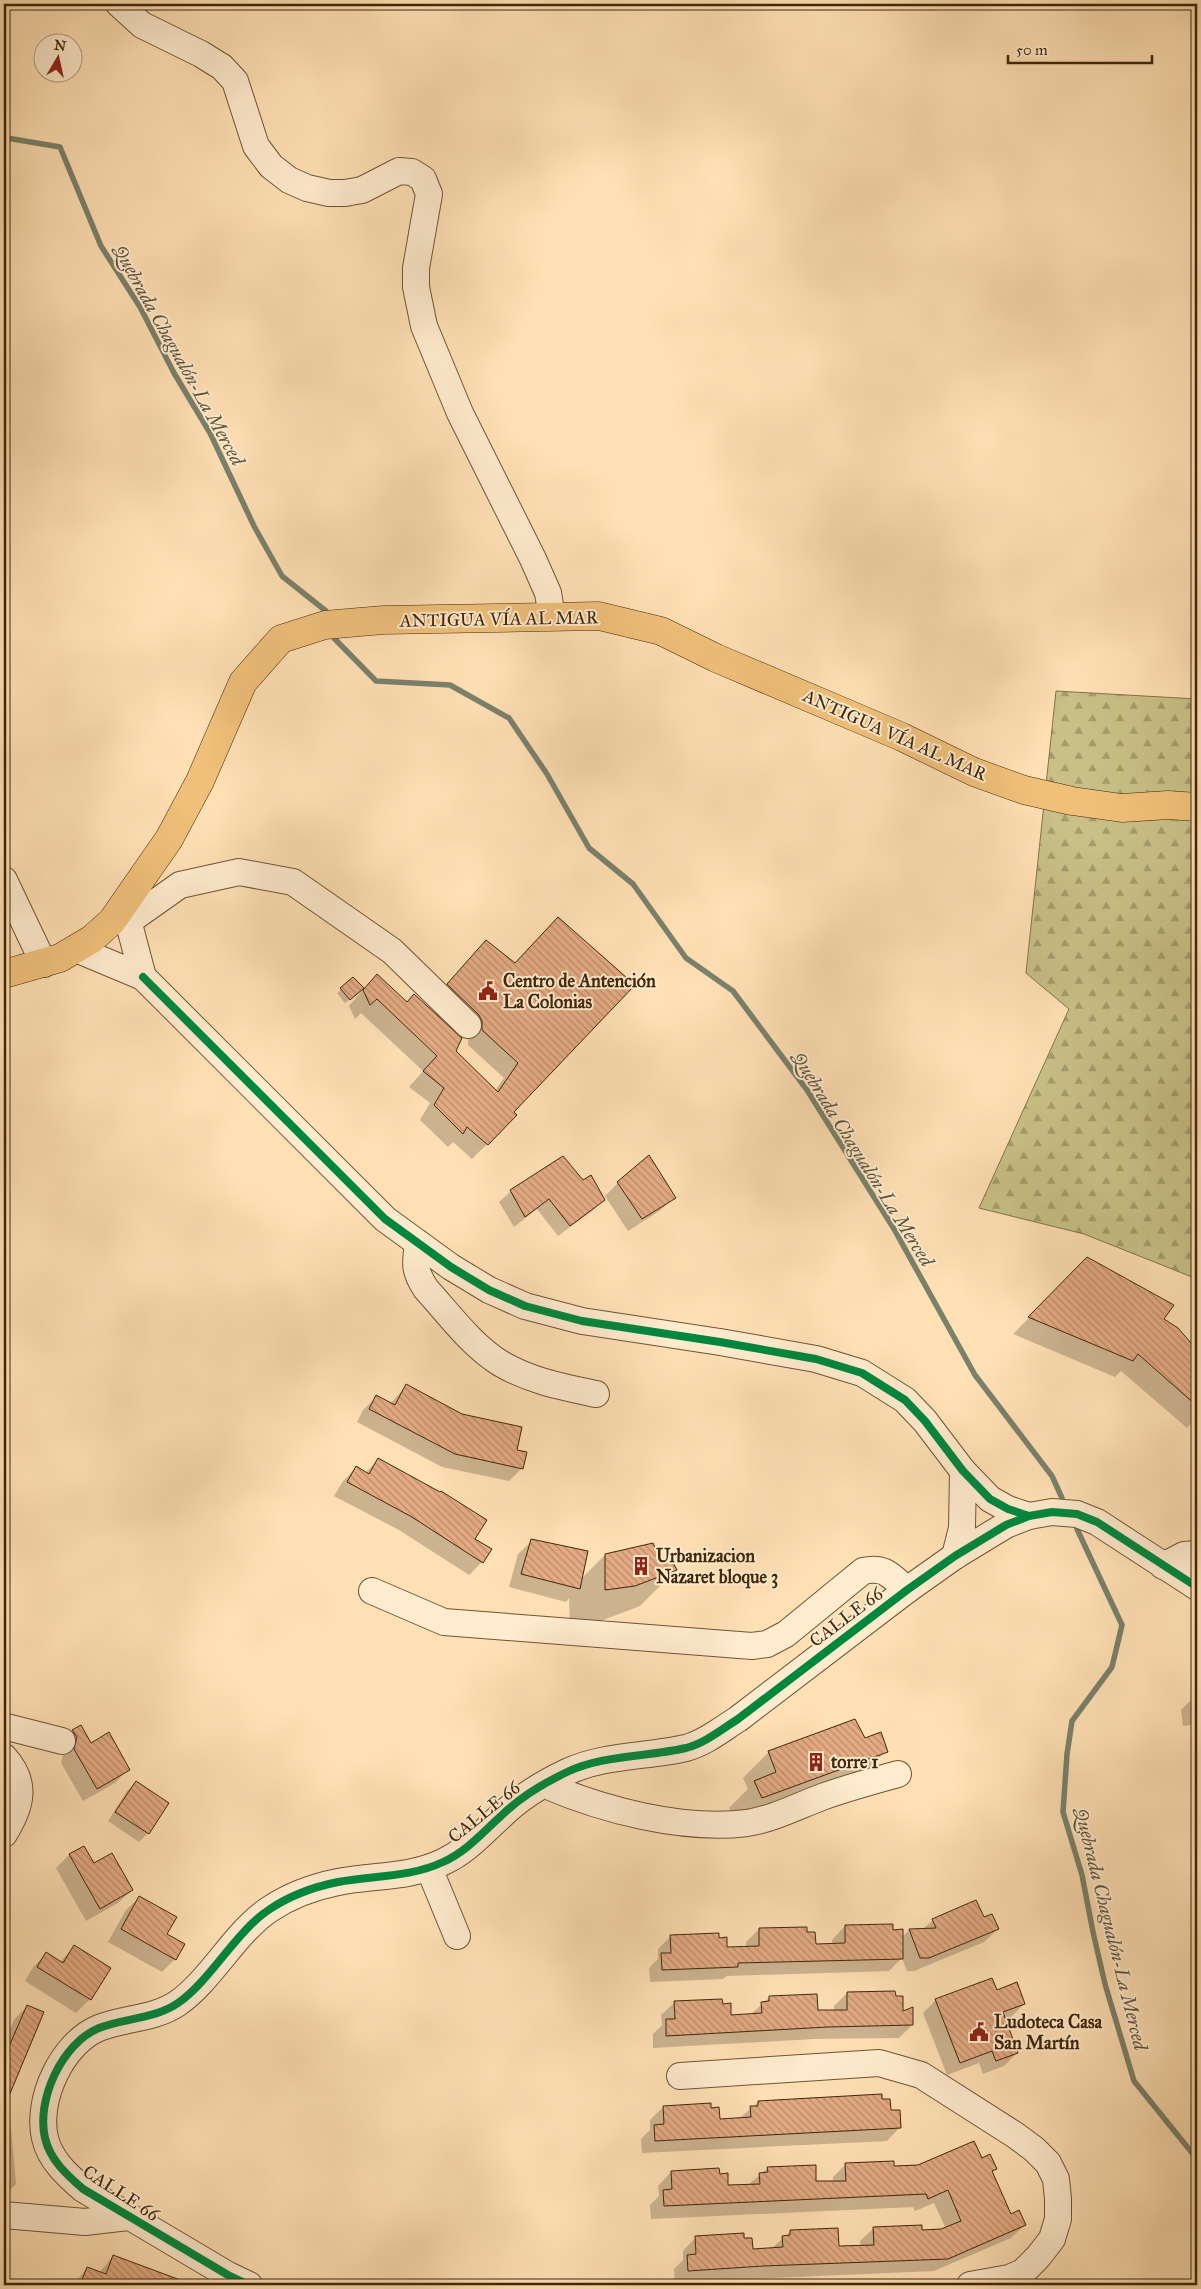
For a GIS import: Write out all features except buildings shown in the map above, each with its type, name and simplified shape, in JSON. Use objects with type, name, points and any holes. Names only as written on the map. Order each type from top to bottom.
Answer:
[{"type":"main road","name":"ANTIGUA VÍA AL MAR","points":[[4,974],[60,958],[92,939],[112,921],[127,912],[174,831],[200,781],[243,682],[281,639],[325,625],[354,622],[599,616],[661,631],[716,658],[894,734],[974,772],[1024,790],[1072,801],[1122,808],[1197,807]]},
{"type":"street","points":[[119,4],[142,25],[202,54],[222,68],[235,81],[256,146],[271,166],[289,180],[307,188],[329,193],[345,193],[362,190],[399,171],[412,172],[423,179],[429,194],[417,249],[416,268],[417,294],[424,326],[460,413],[548,593],[552,617]]},
{"type":"street","points":[[143,977],[127,912],[180,885],[239,872],[293,882],[392,951],[468,1025]]},
{"type":"street","points":[[4,880],[44,964]]},
{"type":"street","points":[[76,949],[143,977],[385,1219],[418,1244],[489,1290],[525,1306],[582,1321],[816,1359],[862,1373],[905,1400],[925,1421],[963,1471],[990,1499],[1008,1509],[1029,1516]]},
{"type":"street","points":[[418,1244],[415,1267],[426,1290],[482,1350],[500,1363],[524,1375],[548,1384],[596,1394]]},
{"type":"street","points":[[955,1556],[962,1528],[963,1471]]},
{"type":"street","name":"CALLE 66","points":[[249,2285],[128,2217],[83,2189],[66,2175],[53,2159],[44,2137],[44,2112],[48,2089],[59,2064],[75,2044],[99,2028],[144,2018],[178,2003],[267,1911],[295,1894],[338,1882],[416,1873],[444,1862],[470,1847],[502,1814],[568,1771],[600,1762],[688,1747],[711,1737],[738,1719],[907,1590],[955,1556],[1006,1525],[1029,1516],[1052,1512],[1077,1514],[1098,1522],[1197,1587]]},
{"type":"street","points":[[1163,1566],[1184,1555],[1197,1554]]},
{"type":"street","points":[[372,1591],[444,1622],[752,1646],[767,1644],[786,1634],[863,1571],[875,1568],[884,1571],[907,1590]]},
{"type":"street","points":[[4,1728],[7,1727],[62,1741]]},
{"type":"street","points":[[4,1757],[18,1778],[19,1798],[15,1815],[4,1834]]},
{"type":"street","points":[[545,1785],[579,1800],[669,1822],[718,1824],[768,1818],[854,1786],[898,1774]]},
{"type":"street","points":[[429,1868],[457,1936]]},
{"type":"street","points":[[680,2076],[879,2063],[921,2075],[1034,2148],[1048,2164],[1056,2179],[1058,2219],[1052,2239],[1024,2272],[1009,2278],[970,2285]]},
{"type":"street","points":[[4,2215],[85,2222],[128,2217]]},
{"type":"green space","points":[[1056,691],[1197,699],[1197,1279],[1084,1234],[979,1208],[1069,1009],[1026,973]]},
{"type":"waterway","name":"Quebrada Chagualón-La Merced","points":[[4,135],[7,138],[60,147],[101,246],[140,307],[174,373],[210,433],[254,526],[282,576],[326,611]]},
{"type":"waterway","name":"Quebrada Chagualón-La Merced","points":[[329,633],[376,681],[450,685],[509,718],[547,774],[589,848],[633,884],[686,958],[733,991],[807,1090],[894,1229],[975,1375],[1052,1476],[1062,1498]]},
{"type":"waterway","name":"Quebrada Chagualón-La Merced","points":[[1077,1529],[1122,1625],[1112,1667],[1072,1721],[1067,1754],[1063,1812],[1082,1875],[1105,1984],[1134,2081],[1197,2159]]},
{"type":"cycle path","points":[[143,977],[385,1219],[451,1267],[489,1290],[525,1306],[582,1321],[816,1359],[862,1373],[905,1400],[925,1421],[963,1471],[990,1499],[1008,1509],[1029,1516]]},
{"type":"cycle path","points":[[249,2285],[228,2275],[83,2189],[65,2173],[55,2160],[47,2146],[43,2123],[48,2090],[63,2059],[86,2035],[99,2028],[159,2012],[178,2003],[202,1982],[235,1942],[258,1918],[278,1904],[294,1896],[320,1886],[338,1882],[404,1874],[430,1867],[460,1853],[508,1809],[541,1786],[567,1772],[595,1762],[686,1748],[707,1739],[738,1719],[907,1590],[955,1556],[1006,1525],[1029,1516],[1052,1512],[1077,1514],[1097,1522],[1197,1587]]},
{"type":"place","name":"Centro de Antención La Colonias","points":[[488,991]]},
{"type":"place","name":"Urbanizacion Nazaret bloque 3","points":[[641,1566]]},
{"type":"place","name":"torre 1","points":[[816,1762]]},
{"type":"place","name":"Ludoteca Casa San Martín","points":[[979,2032]]}]
